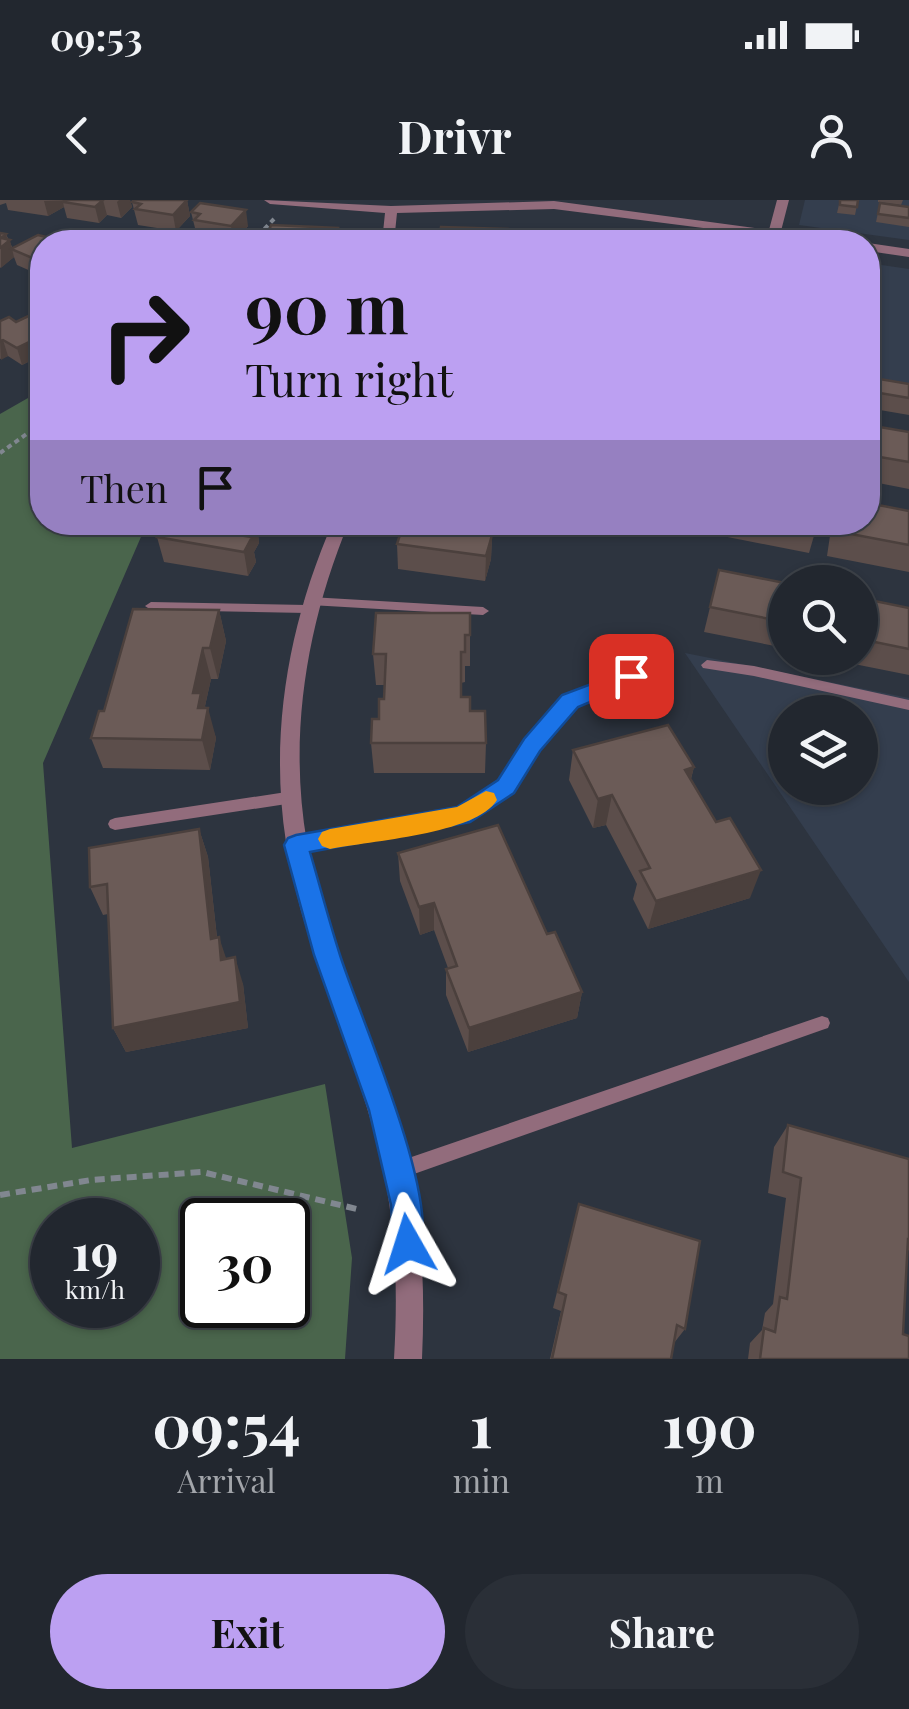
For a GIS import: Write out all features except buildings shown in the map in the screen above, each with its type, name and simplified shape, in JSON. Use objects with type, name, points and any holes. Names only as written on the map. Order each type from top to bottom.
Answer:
[{"type":"street","points":[[270,200],[391,210],[520,202],[586,207],[746,230]]},
{"type":"street","points":[[775,230],[783,200]]},
{"type":"street","points":[[389,230],[391,210]]},
{"type":"street","points":[[880,249],[909,253]]},
{"type":"street","points":[[335,535],[309,605],[293,696],[296,845],[327,955],[383,1110],[406,1205],[408,1359]]},
{"type":"lane","points":[[151,606],[309,605],[483,611]]},
{"type":"lane","points":[[706,666],[754,671],[909,705]]},
{"type":"lane","points":[[296,845],[462,815],[506,786],[532,745],[570,701],[631,676]]},
{"type":"lane","points":[[116,824],[293,797]]},
{"type":"lane","points":[[398,1171],[822,1024]]},
{"type":"path","points":[[263,230],[289,202]]},
{"type":"path","points":[[0,453],[30,432]]},
{"type":"path","points":[[0,1194],[91,1180],[202,1172],[361,1210]]},
{"type":"shaded area","points":[[805,200],[909,200],[909,240],[880,236],[880,230],[799,225]]},
{"type":"shaded area","points":[[880,265],[909,269],[909,388],[880,383]]},
{"type":"shaded area","points":[[685,653],[768,670],[768,675],[795,675],[909,698],[909,982],[788,805],[878,805],[878,695],[768,695],[768,775]]},
{"type":"green space","points":[[30,397],[30,535],[142,535],[43,763],[72,1148],[325,1084],[352,1258],[345,1359],[0,1359],[0,414]]},
{"type":"slow traffic","points":[[330,839],[462,815],[486,800]]},
{"type":"route","points":[[408,1244],[406,1205],[383,1110],[327,955],[296,845],[462,815],[506,786],[532,745],[570,701],[631,676]]}]
